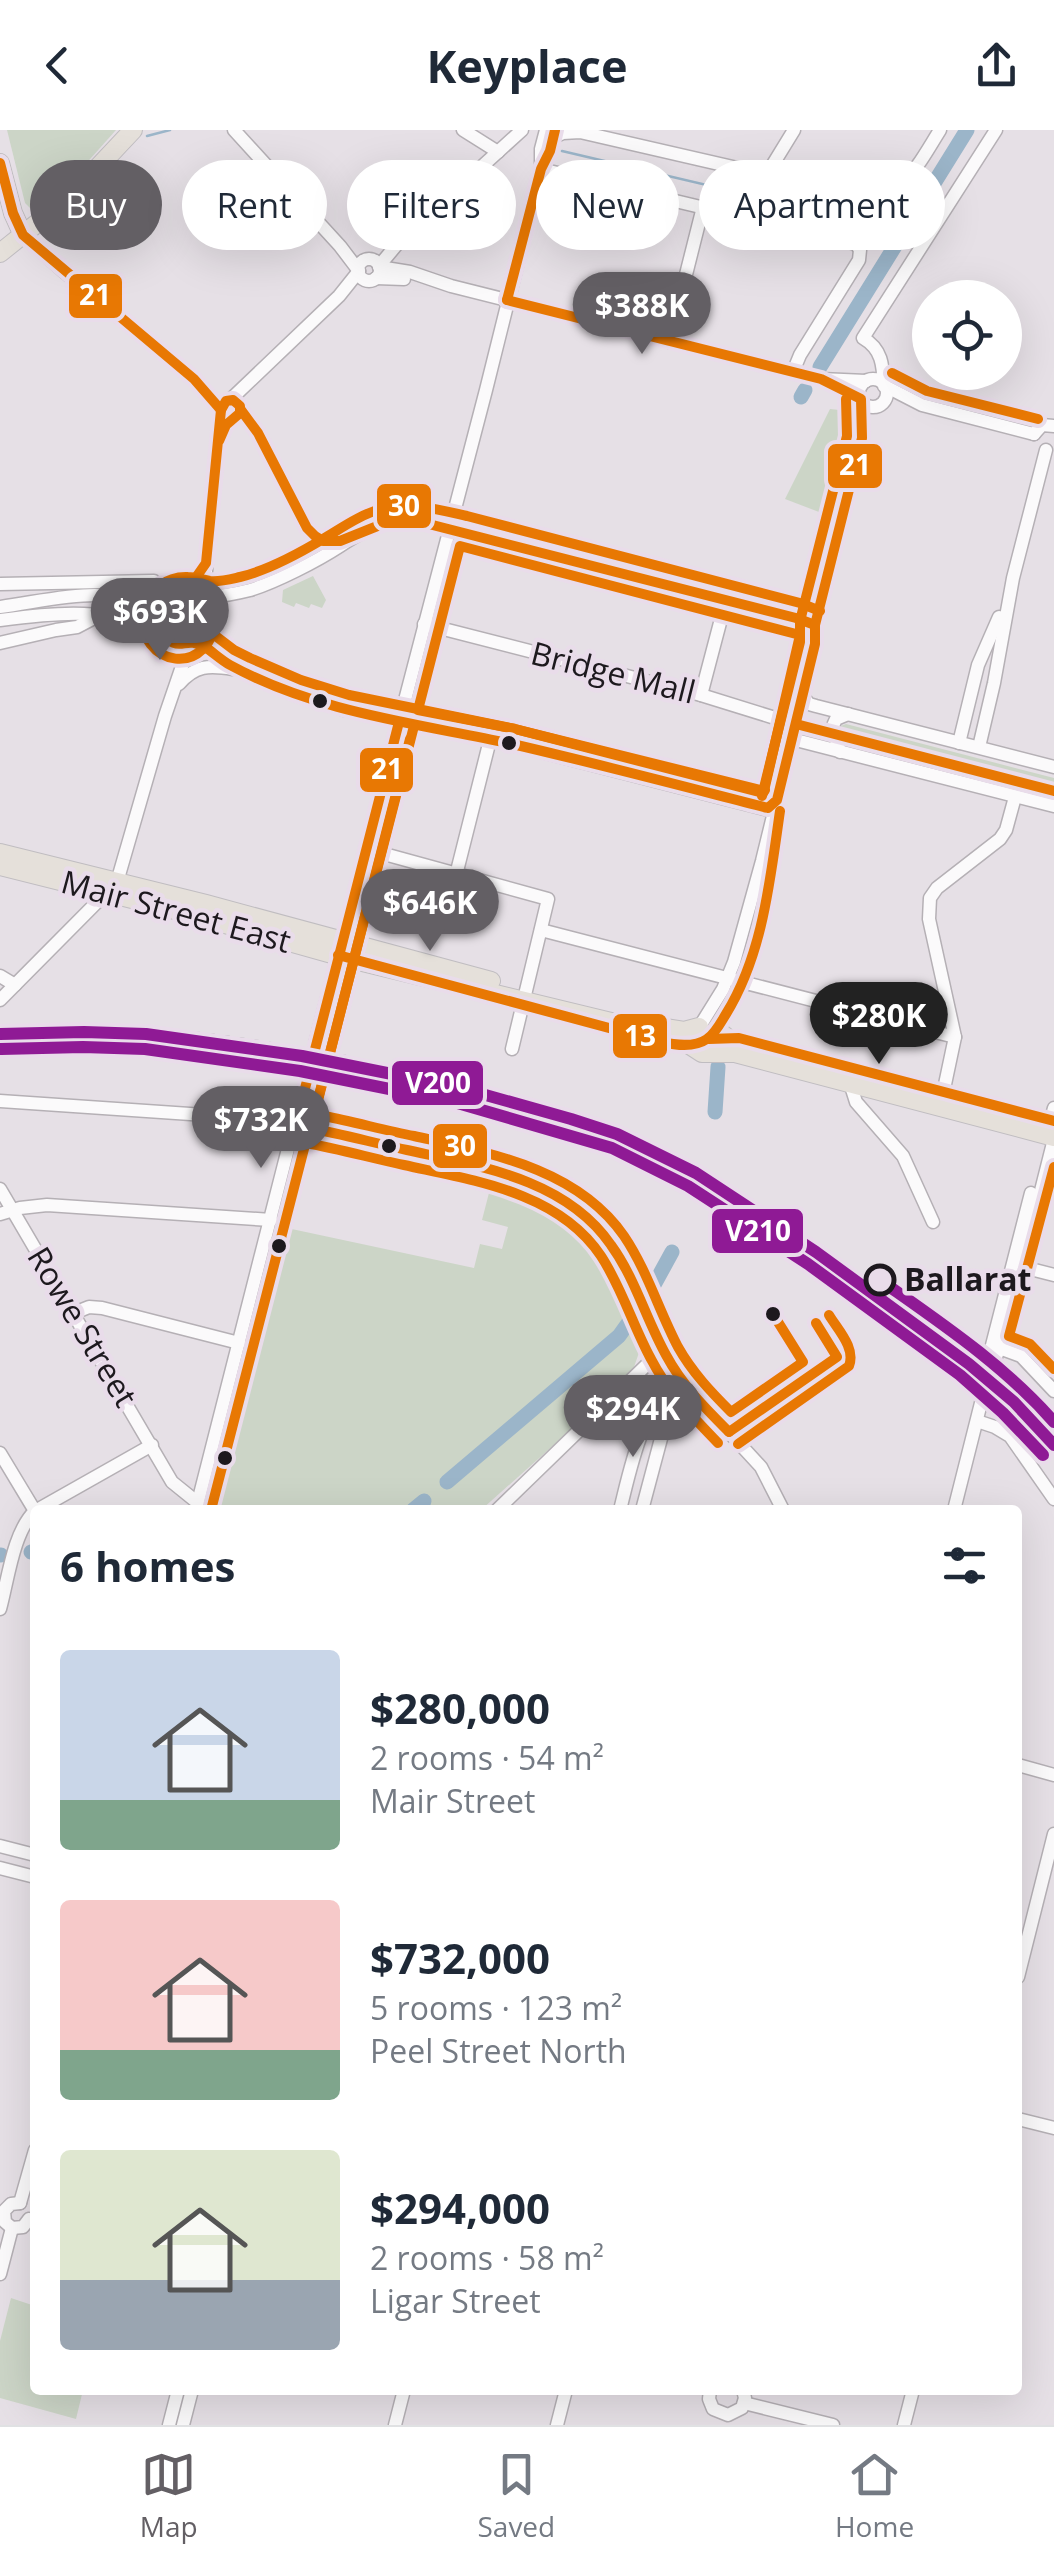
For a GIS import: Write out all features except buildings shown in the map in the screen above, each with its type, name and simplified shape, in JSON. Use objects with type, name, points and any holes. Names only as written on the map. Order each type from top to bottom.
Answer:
[{"type":"main road","points":[[0,253],[71,196],[133,130]]},
{"type":"main road","points":[[0,163],[23,235]]},
{"type":"main road","name":"Mair Street East","points":[[0,853],[112,888],[526,995],[671,1030],[700,1027]]},
{"type":"main road","name":"Mair Street East","points":[[0,866],[112,888]]},
{"type":"main road","name":"Mair Street East","points":[[526,995],[665,1035],[704,1052],[735,1053],[850,1084],[941,1103]]},
{"type":"main road","points":[[720,1031],[721,1045],[704,1052],[693,1039],[700,1027],[713,1026],[720,1031],[741,1046],[941,1103],[1052,1128]]},
{"type":"street","points":[[234,130],[340,246],[369,269],[392,278],[451,286]]},
{"type":"street","points":[[463,130],[498,152]]},
{"type":"street","points":[[776,160],[794,130]]},
{"type":"street","points":[[921,160],[940,130]]},
{"type":"street","points":[[720,1031],[726,983],[771,805],[792,740],[815,644],[815,625],[862,438],[886,396],[883,362],[872,344],[862,338],[996,130]]},
{"type":"street","points":[[489,160],[522,131]]},
{"type":"street","points":[[545,160],[550,151],[551,132],[576,131],[705,160]]},
{"type":"street","points":[[316,1040],[536,184]]},
{"type":"street","points":[[669,342],[699,223]]},
{"type":"street","points":[[23,235],[258,432],[311,533],[325,542],[346,540]]},
{"type":"street","points":[[224,595],[209,584],[206,563],[219,441],[231,408],[272,361],[390,250]]},
{"type":"street","points":[[399,250],[398,262],[410,272]]},
{"type":"street","points":[[799,373],[800,355],[858,260],[860,250]]},
{"type":"street","points":[[369,269],[410,272],[451,286],[821,379],[869,406],[928,407],[1034,434]]},
{"type":"street","points":[[862,438],[859,390],[879,356]]},
{"type":"street","points":[[821,379],[875,380],[928,407]]},
{"type":"street","points":[[1034,434],[1040,426],[1053,421]]},
{"type":"street","points":[[960,743],[978,665],[1013,578],[1050,449],[1038,446],[1034,434]]},
{"type":"street","points":[[0,606],[95,595],[142,603],[195,594],[224,595],[270,582],[369,529],[417,521],[815,625]]},
{"type":"street","points":[[0,1000],[112,888],[171,699],[202,615],[203,606],[195,594],[196,580],[206,563]]},
{"type":"street","points":[[979,747],[1013,578]]},
{"type":"street","points":[[0,584],[154,581]]},
{"type":"street","points":[[37,582],[37,602]]},
{"type":"street","points":[[168,598],[158,615],[159,630],[172,646],[175,658],[171,699]]},
{"type":"street","points":[[701,695],[726,600]]},
{"type":"street","points":[[0,620],[64,614],[104,616],[140,624],[178,645],[190,642],[208,648],[226,663],[312,700],[771,805]]},
{"type":"street","points":[[0,643],[77,628],[104,616]]},
{"type":"street","name":"Bridge Mall","points":[[424,624],[701,695],[775,718],[792,740]]},
{"type":"street","points":[[171,699],[180,682],[198,668],[213,666],[244,672]]},
{"type":"street","points":[[802,695],[809,704],[1054,768]]},
{"type":"street","points":[[840,752],[832,728],[836,720],[848,714]]},
{"type":"street","points":[[469,736],[479,747],[484,767]]},
{"type":"street","points":[[456,874],[490,740]]},
{"type":"street","points":[[792,740],[1054,806]]},
{"type":"street","points":[[941,1103],[955,1037],[929,919],[930,898],[937,888],[1000,838],[1015,797]]},
{"type":"street","points":[[366,849],[548,899],[512,1049]]},
{"type":"street","points":[[541,930],[726,983],[955,1037]]},
{"type":"street","points":[[0,976],[15,985]]},
{"type":"street","points":[[700,1027],[726,983]]},
{"type":"street","points":[[300,1108],[308,1076]]},
{"type":"street","points":[[850,1084],[854,1098],[906,1162],[933,1222]]},
{"type":"street","points":[[0,1101],[279,1120]]},
{"type":"street","points":[[290,1107],[300,1108],[309,1117],[302,1136],[291,1137],[282,1131],[279,1120],[290,1107]]},
{"type":"street","points":[[308,1128],[517,1180],[584,1214],[607,1239],[678,1376],[758,1464],[781,1505]]},
{"type":"street","points":[[955,1505],[1052,1128]]},
{"type":"street","points":[[198,1504],[291,1137]]},
{"type":"street","name":"Rowe Street","points":[[0,1189],[6,1212],[74,1313],[164,1464],[198,1504]]},
{"type":"street","points":[[6,1212],[46,1205],[270,1220]]},
{"type":"street","points":[[1017,1265],[1054,1276]]},
{"type":"street","points":[[1017,1265],[1010,1338],[1054,1391]]},
{"type":"street","points":[[74,1313],[102,1308],[239,1343]]},
{"type":"street","points":[[996,1347],[1009,1318]]},
{"type":"street","points":[[996,1347],[1021,1356],[1034,1368]]},
{"type":"street","points":[[502,1505],[663,1350]]},
{"type":"street","points":[[621,1505],[646,1421],[678,1376]]},
{"type":"street","points":[[643,1505],[664,1424],[666,1408],[658,1400]]},
{"type":"street","points":[[977,1421],[1010,1436],[1054,1499]]},
{"type":"street","points":[[45,1505],[152,1444]]},
{"type":"street","points":[[0,1453],[33,1505]]},
{"type":"street","points":[[0,1609],[23,1526],[30,1517]]},
{"type":"street","points":[[1022,1767],[1054,1775]]},
{"type":"street","points":[[1022,1961],[1054,1834]]},
{"type":"street","points":[[0,1846],[30,1854]]},
{"type":"street","points":[[0,1868],[30,1876]]},
{"type":"street","points":[[1022,2120],[1054,2128]]},
{"type":"street","points":[[20,2203],[30,2168]]},
{"type":"street","points":[[30,2215],[20,2203],[2,2210],[5,2222],[12,2228],[30,2221]]},
{"type":"street","points":[[0,2274],[12,2228]]},
{"type":"street","points":[[169,2425],[177,2395]]},
{"type":"street","points":[[183,2425],[191,2395]]},
{"type":"street","points":[[395,2425],[403,2395]]},
{"type":"street","points":[[557,2425],[565,2395]]},
{"type":"street","points":[[707,2395],[721,2420],[738,2412],[744,2396],[832,2425]]},
{"type":"street","points":[[904,2425],[911,2395]]},
{"type":"green space","points":[[7,130],[116,130],[89,160],[30,160],[30,208],[25,203]]},
{"type":"green space","points":[[830,409],[849,411],[819,512],[785,499]]},
{"type":"green space","points":[[313,576],[326,600],[322,608],[296,603],[294,607],[282,602],[283,590]]},
{"type":"green space","points":[[182,597],[193,601],[196,614],[187,635],[179,638],[167,630],[164,622],[171,604]]},
{"type":"green space","points":[[846,724],[1054,778],[1054,798],[883,757],[842,740],[838,727]]},
{"type":"green space","points":[[490,1189],[564,1212],[586,1226],[640,1321],[643,1341],[634,1367],[487,1505],[213,1505],[287,1228],[474,1268],[480,1244],[502,1249],[508,1227],[482,1220]]},
{"type":"green space","points":[[11,2298],[30,2304],[30,2395],[82,2395],[76,2419],[0,2398],[0,2341]]},
{"type":"waterway","points":[[147,136],[170,130]]},
{"type":"waterway","points":[[820,367],[967,130]]},
{"type":"waterway","points":[[562,151],[699,183]]},
{"type":"waterway","points":[[801,397],[805,390]]},
{"type":"waterway","points":[[715,1112],[718,1067]]},
{"type":"waterway","points":[[447,1482],[619,1336],[672,1252]]},
{"type":"waterway","points":[[419,1505],[424,1501]]},
{"type":"tunnel","points":[[308,1076],[316,1041]]},
{"type":"railway","points":[[0,1029],[170,1030],[346,1056]]},
{"type":"railway","points":[[631,1140],[736,1192],[834,1255]]},
{"type":"railway","points":[[918,1316],[991,1376],[1054,1444]]},
{"type":"transit line","name":"21","points":[[507,300],[555,130]]},
{"type":"transit line","name":"21","points":[[0,163],[23,235],[194,379],[221,410]]},
{"type":"transit line","name":"21","points":[[219,441],[226,425],[240,413],[240,406],[233,400],[226,401],[221,410],[206,563],[190,586],[160,607],[159,630],[166,638],[177,644],[205,647],[263,681],[331,705],[508,743],[768,808],[777,800],[815,644],[815,625],[862,438],[861,399],[821,379],[507,300]]},
{"type":"transit line","name":"30","points":[[892,373],[927,391],[1038,419]]},
{"type":"transit line","name":"30","points":[[762,796],[800,642],[800,621],[847,436],[846,399]]},
{"type":"transit line","name":"21","points":[[241,410],[258,433],[307,528],[323,541],[340,541],[385,523],[417,521],[815,625]]},
{"type":"transit line","name":"30","points":[[217,611],[212,634],[203,649],[190,657],[176,659],[162,654],[144,630],[145,603],[166,582],[180,577],[218,581],[251,574],[293,556],[352,521],[384,508],[405,506],[467,516],[820,611]]},
{"type":"transit line","name":"13","points":[[460,546],[800,635],[764,791],[515,729],[418,710],[460,546]]},
{"type":"transit line","name":"30","points":[[196,628],[213,634],[250,658],[349,695],[515,729],[763,793],[765,790]]},
{"type":"transit line","name":"21","points":[[300,1108],[399,722]]},
{"type":"transit line","name":"30","points":[[796,724],[1054,791]]},
{"type":"transit line","name":"30","points":[[414,726],[317,1103],[324,1116],[501,1157],[557,1179],[582,1194],[624,1236],[683,1356],[731,1412],[803,1362],[773,1314]]},
{"type":"transit line","name":"13","points":[[315,1112],[410,739]]},
{"type":"transit line","name":"13","points":[[338,955],[661,1042],[696,1044],[718,1028],[749,967],[763,916],[780,811]]},
{"type":"transit line","name":"V200","points":[[0,1034],[146,1034],[302,1056],[457,1087],[617,1134],[696,1173],[816,1252],[969,1364],[1014,1402],[1054,1445]]},
{"type":"transit line","name":"30","points":[[709,1039],[739,1038],[1054,1121]]},
{"type":"transit line","name":"V210","points":[[1,1049],[145,1049],[300,1071],[454,1102],[612,1148],[688,1186],[808,1264],[960,1375],[1043,1455]]},
{"type":"transit line","name":"21","points":[[309,1128],[491,1170],[546,1190],[570,1205],[611,1245],[672,1366],[729,1432]]},
{"type":"transit line","name":"13","points":[[212,1505],[306,1141]]},
{"type":"transit line","name":"13","points":[[306,1143],[485,1184],[538,1203],[562,1217],[601,1256],[658,1371],[681,1404],[718,1443]]},
{"type":"transit line","name":"30","points":[[1054,1167],[1009,1336],[1030,1344],[1054,1369]]},
{"type":"transit line","points":[[880,1280],[993,1363],[1054,1422]]},
{"type":"transit line","name":"13","points":[[738,1444],[849,1366],[848,1346],[829,1315]]},
{"type":"transit line","name":"21","points":[[729,1432],[837,1357],[816,1323]]},
{"type":"place","name":"Ballarat","points":[[880,1280]]}]
